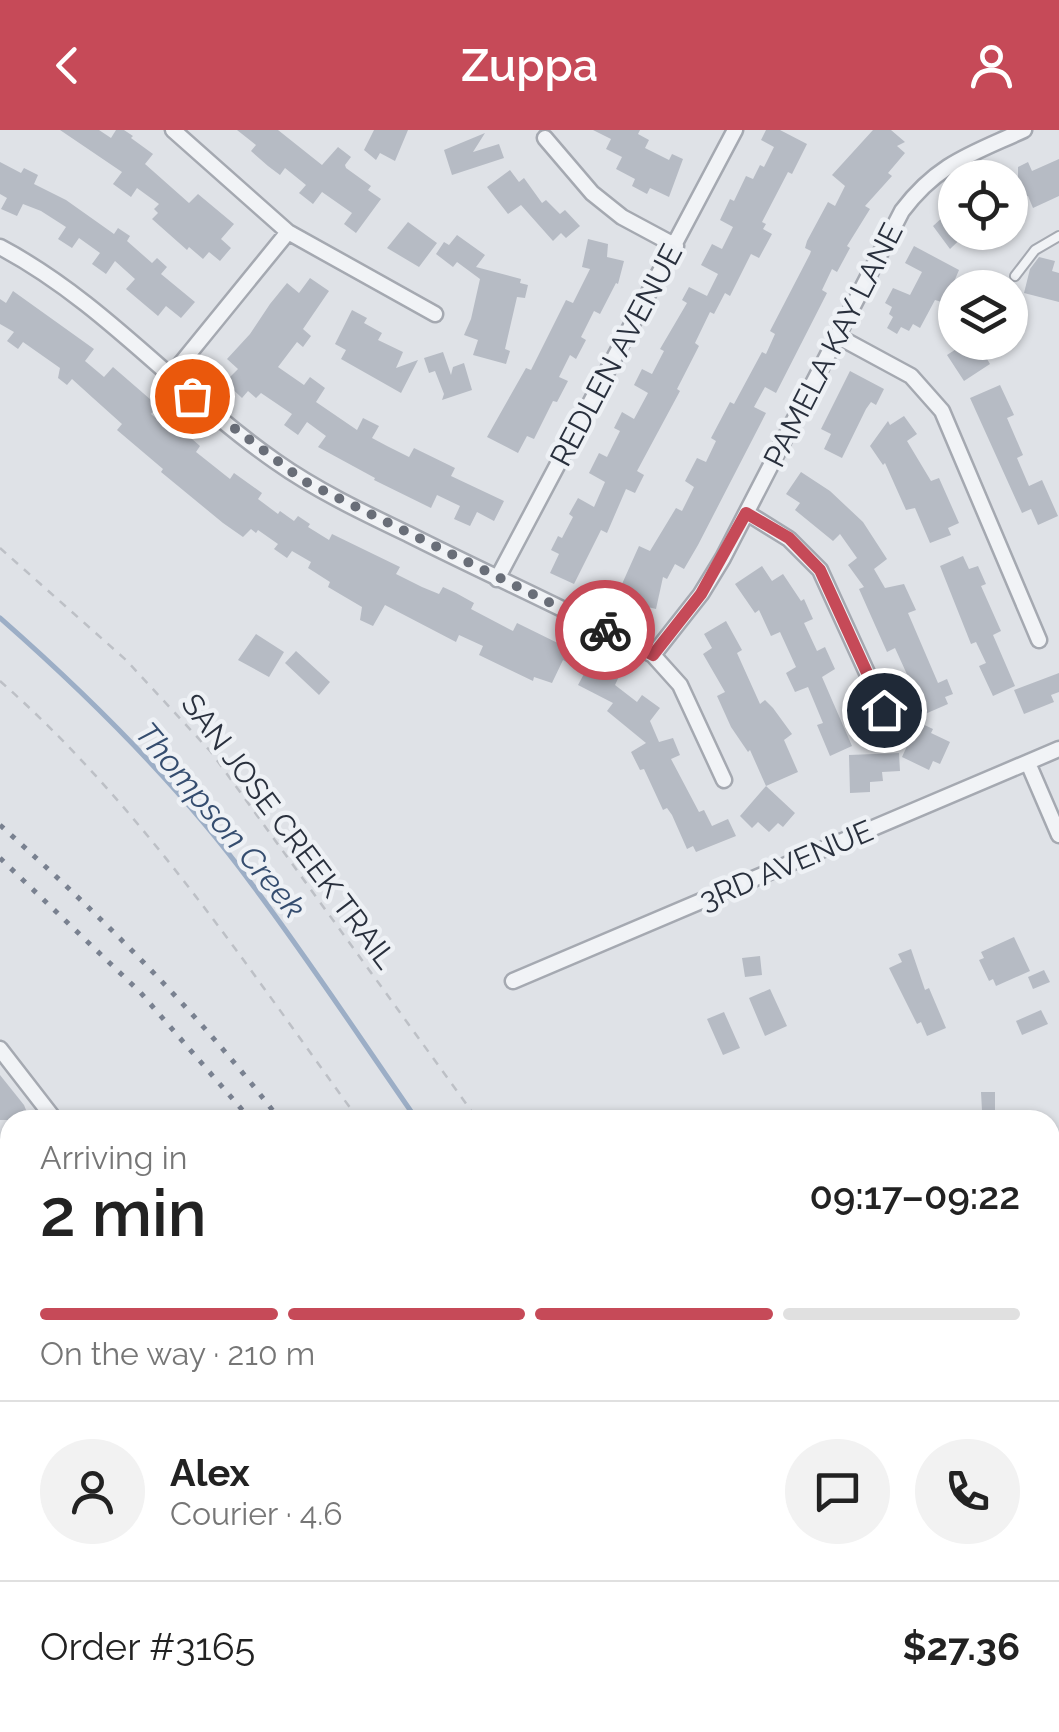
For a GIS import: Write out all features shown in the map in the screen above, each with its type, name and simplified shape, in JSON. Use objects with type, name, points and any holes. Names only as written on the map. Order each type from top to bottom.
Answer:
[{"type":"street","points":[[173,130],[288,232],[435,314]]},
{"type":"street","name":"REDLEN AVENUE","points":[[497,579],[735,130]]},
{"type":"street","name":"PAMELA KAY LANE","points":[[653,655],[701,594],[839,338],[902,211],[922,185],[947,164],[1024,130]]},
{"type":"street","points":[[545,138],[592,194],[622,217],[676,246]]},
{"type":"street","points":[[170,377],[288,232]]},
{"type":"street","points":[[0,246],[91,305],[237,433],[304,481],[653,655],[680,685],[724,780]]},
{"type":"street","points":[[839,338],[912,376],[942,410],[1039,640]]},
{"type":"street","points":[[746,513],[789,538],[820,570],[884,710]]},
{"type":"street","name":"3RD AVENUE","points":[[513,981],[1059,748]]},
{"type":"street","points":[[1028,762],[1059,834]]},
{"type":"street","points":[[0,1049],[47,1110]]},
{"type":"lane","points":[[1020,270],[1035,250],[1059,236]]},
{"type":"path","name":"SAN JOSE CREEK TRAIL","points":[[0,548],[116,650],[211,752],[471,1110]]},
{"type":"path","points":[[0,681],[70,747],[129,813],[351,1110]]},
{"type":"building","points":[[60,130],[99,130],[111,138],[116,130],[124,130],[133,136],[153,154],[145,164],[189,203],[198,194],[234,224],[221,239],[231,248],[220,261],[209,252],[203,259],[189,247],[187,250],[152,219],[159,204],[137,188],[131,197],[113,184],[122,172]]},
{"type":"building","points":[[237,130],[278,130],[322,165],[338,147],[351,157],[346,168],[371,186],[368,190],[381,199],[356,233],[344,224],[352,213],[322,192],[313,204],[299,193],[306,185],[285,168],[280,175],[268,166],[251,151],[256,145]]},
{"type":"building","points":[[374,130],[408,130],[395,161],[380,153],[376,160],[364,150]]},
{"type":"building","points":[[593,130],[640,130],[638,134],[649,140],[645,148],[669,160],[672,154],[683,159],[669,197],[650,188],[647,194],[632,186],[635,179],[616,169],[622,157],[606,149],[611,139]]},
{"type":"building","points":[[766,130],[780,130],[807,144],[762,222],[766,224],[763,229],[772,234],[759,258],[751,254],[730,296],[725,293],[714,314],[710,312],[695,343],[699,346],[677,389],[680,391],[637,471],[644,475],[635,493],[626,489],[607,533],[601,530],[574,584],[550,573],[559,554],[551,550],[573,517],[569,514],[578,498],[594,507],[605,482],[589,473],[599,453],[607,457],[620,431],[614,428],[622,412],[634,419],[648,393],[634,385],[642,369],[652,374],[664,351],[660,349],[687,303],[682,300],[689,287],[707,296],[718,274],[701,265],[712,244],[722,249],[733,227],[720,220],[730,199],[734,201],[746,176],[753,179],[760,165],[764,167],[774,147],[761,140]]},
{"type":"building","points":[[873,130],[891,130],[905,142],[897,146],[905,153],[888,173],[892,176],[865,206],[870,209],[847,246],[850,248],[837,272],[832,269],[822,290],[827,293],[776,393],[765,387],[754,407],[766,413],[698,545],[684,569],[675,564],[667,579],[663,577],[656,609],[610,598],[614,582],[622,584],[639,546],[650,551],[676,508],[682,511],[694,487],[685,481],[697,458],[706,462],[716,441],[711,438],[730,402],[734,404],[762,352],[766,354],[775,334],[770,331],[810,254],[805,248],[807,241],[828,202],[835,206],[845,186],[832,175]]},
{"type":"building","points":[[485,133],[473,152],[499,144],[504,158],[452,175],[444,150]]},
{"type":"building","points":[[1059,159],[1059,196],[1033,208],[1028,196],[1028,162],[1032,171]]},
{"type":"building","points":[[0,162],[21,173],[24,168],[38,175],[34,184],[66,200],[114,234],[118,228],[130,236],[127,241],[152,263],[157,258],[167,267],[161,274],[195,302],[181,318],[166,306],[158,316],[126,289],[135,279],[115,261],[106,274],[92,264],[100,253],[79,238],[72,248],[58,239],[66,227],[23,204],[17,216],[1,209],[7,198],[0,194]]},
{"type":"building","points":[[510,170],[519,182],[524,178],[542,203],[546,200],[560,214],[565,210],[580,226],[566,238],[561,233],[553,241],[521,205],[508,214],[487,187]]},
{"type":"building","points":[[408,222],[437,243],[419,267],[387,248]]},
{"type":"building","points":[[457,235],[485,255],[476,267],[521,279],[520,283],[528,285],[525,298],[517,297],[505,349],[510,351],[506,364],[473,355],[478,340],[464,335],[480,279],[457,262],[453,267],[436,254],[444,242],[449,245]]},
{"type":"building","points":[[588,239],[608,244],[607,257],[624,261],[618,284],[600,314],[594,311],[581,337],[586,340],[576,359],[570,355],[559,377],[568,381],[557,402],[553,401],[534,439],[527,436],[518,453],[487,437],[526,368],[531,370],[566,300],[573,303],[590,269],[582,267]]},
{"type":"building","points":[[914,246],[959,270],[938,270],[938,301],[920,328],[913,324],[909,331],[901,327],[897,334],[887,328],[893,317],[889,314],[892,307],[885,303],[893,288],[910,295],[922,272],[905,263]]},
{"type":"building","points":[[1039,257],[1055,261],[1052,271],[1059,273],[1059,302],[1028,294],[1030,269]]},
{"type":"building","points":[[310,278],[329,291],[303,329],[311,336],[303,347],[297,342],[278,367],[304,385],[310,377],[325,388],[316,402],[357,430],[363,418],[379,426],[372,438],[409,457],[414,448],[455,468],[451,476],[504,501],[494,521],[477,512],[470,526],[454,519],[460,506],[437,495],[431,508],[374,480],[318,447],[326,436],[307,422],[298,435],[284,425],[292,414],[261,393],[256,398],[248,391],[242,398],[225,382],[238,369],[227,359],[287,283],[299,293]]},
{"type":"building","points":[[13,291],[94,349],[85,361],[104,377],[113,367],[158,406],[151,414],[170,430],[175,424],[200,446],[196,452],[230,479],[234,473],[262,493],[258,499],[278,514],[280,511],[294,521],[298,516],[329,540],[332,534],[400,567],[396,574],[422,587],[439,594],[443,587],[456,593],[474,603],[471,609],[513,631],[517,623],[622,670],[615,685],[637,702],[642,695],[660,708],[650,721],[659,742],[673,738],[680,755],[671,759],[699,812],[704,810],[712,826],[728,819],[736,836],[696,852],[693,846],[687,849],[672,815],[667,808],[663,810],[644,769],[640,770],[631,752],[646,743],[607,711],[613,703],[578,685],[585,672],[563,660],[552,683],[534,677],[533,681],[479,655],[483,646],[459,635],[456,642],[385,605],[373,626],[360,620],[362,607],[328,587],[330,582],[308,568],[311,562],[292,551],[287,558],[274,549],[278,544],[258,530],[256,533],[251,529],[243,537],[223,523],[161,472],[163,469],[117,430],[122,424],[72,379],[67,385],[58,378],[60,368],[23,342],[18,349],[7,341],[14,332],[0,324],[0,299],[6,303]]},
{"type":"building","points":[[352,310],[367,318],[364,323],[382,333],[378,340],[403,352],[396,368],[418,360],[401,393],[341,359],[346,350],[335,344]]},
{"type":"building","points":[[443,352],[451,375],[453,367],[464,363],[472,390],[442,400],[444,394],[435,371],[429,373],[424,358]]},
{"type":"building","points":[[950,360],[988,360],[990,364],[964,381]]},
{"type":"building","points":[[850,371],[884,389],[876,405],[871,402],[866,409],[842,458],[824,449],[831,434],[821,429]]},
{"type":"building","points":[[1000,385],[1014,415],[1007,418],[1023,455],[1017,458],[1029,486],[1042,480],[1058,516],[1038,525],[1031,509],[1022,513],[970,398]]},
{"type":"building","points":[[904,416],[917,434],[907,441],[931,481],[939,478],[959,523],[948,528],[951,535],[930,543],[915,508],[906,510],[885,463],[870,446],[888,421],[890,425]]},
{"type":"building","points":[[801,472],[830,491],[863,522],[887,559],[874,569],[885,588],[904,584],[916,610],[908,613],[938,683],[947,679],[953,694],[945,697],[948,704],[925,714],[895,648],[887,652],[859,589],[864,587],[848,565],[857,558],[840,534],[833,541],[795,510],[800,503],[786,494]]},
{"type":"building","points":[[963,556],[969,569],[978,566],[986,584],[981,586],[1001,631],[993,635],[1015,686],[993,696],[979,666],[986,663],[976,642],[971,644],[940,566]]},
{"type":"building","points":[[762,566],[772,581],[783,574],[801,601],[804,599],[813,619],[804,623],[817,651],[825,647],[835,669],[822,677],[852,746],[830,756],[817,725],[823,723],[808,687],[795,692],[786,673],[796,667],[780,632],[771,636],[759,610],[755,613],[735,584]]},
{"type":"building","points":[[726,621],[742,650],[737,653],[760,704],[765,700],[792,734],[784,740],[798,772],[766,786],[750,750],[731,727],[717,696],[725,692],[703,654],[712,648],[704,634]]},
{"type":"building","points":[[256,634],[284,652],[269,677],[238,660]]},
{"type":"building","points":[[296,651],[330,682],[319,695],[285,663]]},
{"type":"building","points":[[1059,673],[1059,692],[1051,695],[1054,702],[1024,714],[1014,690]]},
{"type":"building","points":[[918,722],[950,742],[940,764],[933,761],[929,770],[902,757]]},
{"type":"building","points":[[899,753],[900,771],[882,772],[883,781],[870,782],[870,792],[850,793],[849,755]]},
{"type":"building","points":[[766,786],[795,813],[783,827],[778,823],[769,832],[758,822],[752,828],[740,816]]},
{"type":"building","points":[[1014,937],[1030,971],[996,986],[993,979],[989,981],[979,960],[984,958],[981,952]]},
{"type":"building","points":[[911,949],[925,990],[929,988],[946,1028],[927,1036],[889,968],[902,962],[898,954]]},
{"type":"building","points":[[760,956],[762,975],[745,977],[742,958]]},
{"type":"building","points":[[1044,970],[1050,982],[1033,989],[1028,977]]},
{"type":"building","points":[[770,989],[787,1026],[765,1036],[749,998]]},
{"type":"building","points":[[1041,1010],[1048,1024],[1022,1035],[1016,1021]]},
{"type":"building","points":[[724,1012],[740,1048],[723,1055],[707,1019]]},
{"type":"building","points":[[0,1075],[26,1110],[0,1110]]},
{"type":"building","points":[[981,1092],[995,1092],[995,1110],[982,1110]]},
{"type":"waterway","name":"Thompson Creek","points":[[0,618],[100,711],[194,812],[273,912],[410,1110]]},
{"type":"railway","points":[[0,825],[147,966],[272,1110]]},
{"type":"railway","points":[[0,858],[140,992],[242,1110]]},
{"type":"way so far","points":[[192,396],[304,481],[605,630]]},
{"type":"route","points":[[605,630],[653,655],[701,594],[746,513],[789,538],[820,570],[884,710]]}]
